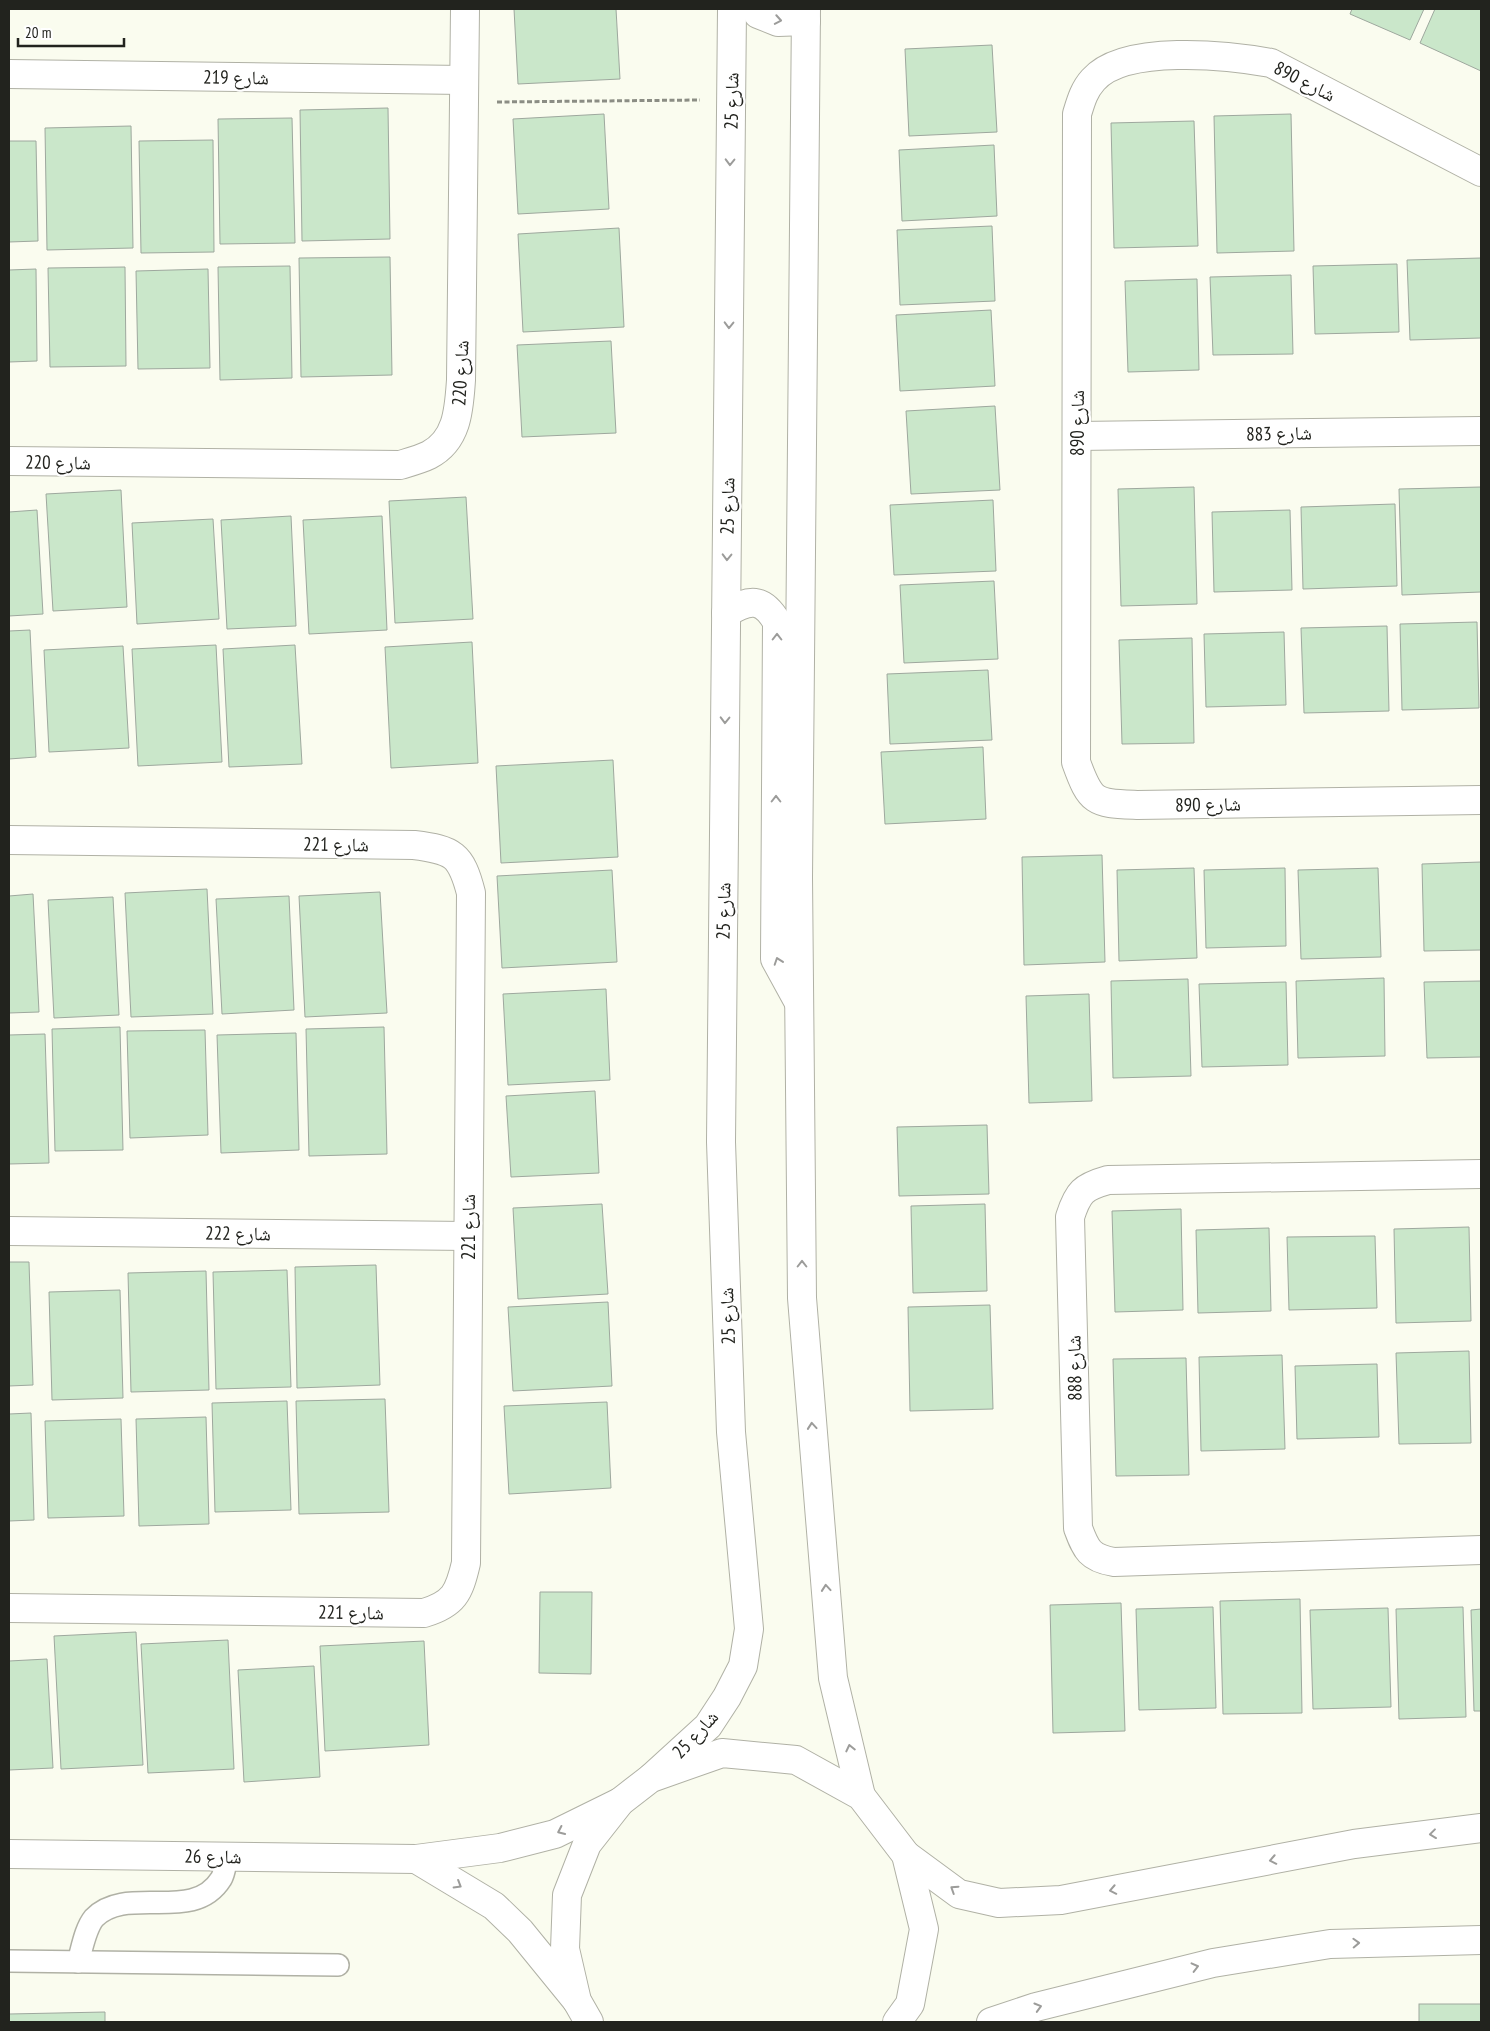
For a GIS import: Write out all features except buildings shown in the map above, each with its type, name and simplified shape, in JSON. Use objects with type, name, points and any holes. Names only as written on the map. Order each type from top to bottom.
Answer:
[{"type":"street","name":"شارع 220","points":[[9,461],[400,465],[430,454],[449,438],[458,415],[461,380],[466,9]]},
{"type":"street","name":"شارع 25","points":[[651,1778],[708,1726],[727,1697],[743,1666],[749,1629],[731,1432],[721,1142],[732,9]]},
{"type":"street","points":[[756,9],[758,14],[778,22],[806,15],[798,867],[803,1308],[833,1678],[861,1796]]},
{"type":"street","name":"شارع 890","points":[[1481,172],[1271,62],[1235,56],[1156,55],[1124,62],[1108,69],[1094,79],[1082,95],[1077,114],[1076,762],[1084,784],[1092,796],[1103,803],[1138,806],[1481,800]]},
{"type":"street","name":"شارع 219","points":[[9,74],[464,91]]},
{"type":"street","name":"شارع 883","points":[[1077,436],[1481,431]]},
{"type":"street","points":[[726,613],[741,605],[752,602],[769,609],[777,622],[775,959],[800,1004]]},
{"type":"street","name":"شارع 221","points":[[9,840],[414,845],[436,848],[455,856],[465,871],[470,893],[466,1563],[455,1596],[441,1608],[424,1613],[9,1608]]},
{"type":"street","name":"شارع 888","points":[[1481,1174],[1108,1180],[1083,1190],[1076,1200],[1070,1217],[1078,1528],[1089,1553],[1101,1560],[1114,1562],[1481,1550]]},
{"type":"street","name":"شارع 222","points":[[9,1231],[468,1236]]},
{"type":"street","points":[[583,2012],[564,1949],[567,1895],[587,1844],[620,1802],[651,1778],[722,1753],[796,1760],[861,1796],[906,1855],[959,1894],[999,1903],[1061,1900],[1354,1844],[1481,1828]]},
{"type":"street","name":"شارع 26","points":[[9,1854],[416,1859],[500,1848],[555,1834],[620,1802]]},
{"type":"street","points":[[896,2022],[910,2004],[924,1929],[906,1855]]},
{"type":"street","points":[[416,1859],[494,1906],[520,1931],[583,2012]]},
{"type":"street","points":[[991,2022],[1036,2007],[1213,1963],[1330,1944],[1481,1940]]},
{"type":"lane","points":[[78,1962],[86,1935],[94,1919],[114,1906],[150,1902],[191,1902],[210,1891],[222,1878],[227,1856]]},
{"type":"lane","points":[[9,1961],[338,1965]]},
{"type":"path","points":[[464,91],[731,100]]}]
